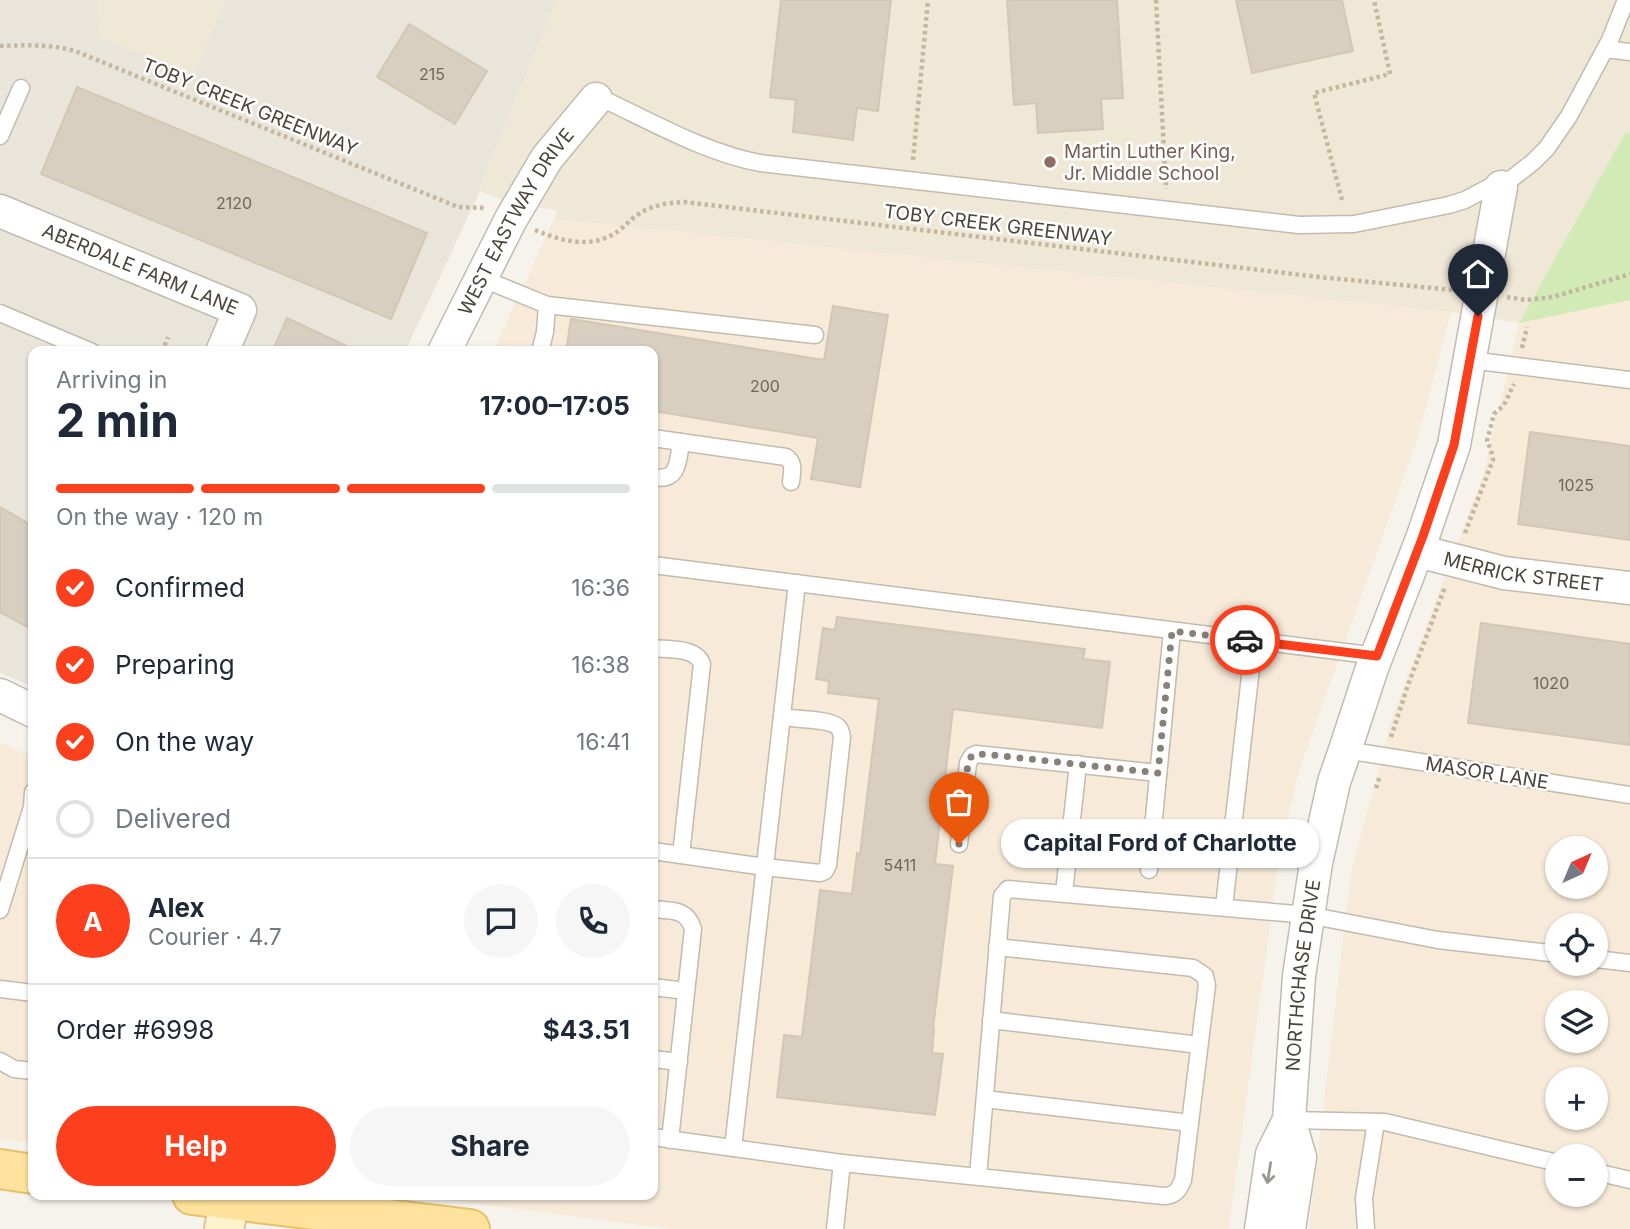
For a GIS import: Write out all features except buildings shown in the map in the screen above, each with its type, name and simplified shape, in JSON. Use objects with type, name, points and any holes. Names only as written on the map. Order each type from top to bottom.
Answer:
[{"type":"main road","points":[[0,1170],[28,1173]]},
{"type":"main road","points":[[201,1200],[227,1215],[313,1203],[470,1229]]},
{"type":"street","name":"WEST EASTWAY DRIVE","points":[[447,346],[511,219],[547,158],[596,99]]},
{"type":"street","name":"NORTHCHASE DRIVE","points":[[1289,1229],[1300,1157],[1289,1120],[1299,976],[1316,863],[1334,782],[1454,445],[1501,187]]},
{"type":"street","name":"ABERDALE FARM LANE","points":[[0,211],[240,310],[225,346]]},
{"type":"street","name":"MERRICK STREET","points":[[1418,551],[1503,573],[1630,588]]},
{"type":"street","points":[[0,695],[28,709]]},
{"type":"street","name":"NORTHCHASE DRIVE","points":[[1261,1229],[1272,1154],[1289,1120]]},
{"type":"lane","points":[[596,99],[603,99],[715,151],[742,160],[1299,225],[1354,224],[1465,200],[1493,185],[1501,187],[1533,162],[1569,116],[1605,49],[1626,0]]},
{"type":"lane","points":[[1605,49],[1630,52]]},
{"type":"lane","points":[[1,132],[21,88]]},
{"type":"lane","points":[[481,278],[548,305],[815,335]]},
{"type":"lane","points":[[542,346],[548,305]]},
{"type":"lane","points":[[0,313],[78,346]]},
{"type":"lane","points":[[1470,360],[1630,380]]},
{"type":"lane","points":[[658,439],[786,457],[792,466],[791,482]]},
{"type":"lane","points":[[658,477],[666,478],[673,472],[681,442]]},
{"type":"lane","points":[[658,566],[1377,656]]},
{"type":"lane","points":[[733,1148],[797,583]]},
{"type":"lane","points":[[1149,870],[1172,631]]},
{"type":"lane","points":[[1224,907],[1254,641]]},
{"type":"lane","points":[[658,649],[692,653],[701,659],[702,664],[681,855]]},
{"type":"lane","points":[[658,851],[823,873],[827,868],[831,839],[842,737],[840,729],[830,722],[782,718]]},
{"type":"lane","name":"MASOR LANE","points":[[1345,750],[1630,795]]},
{"type":"lane","points":[[959,844],[968,763],[972,755],[984,754],[1158,773]]},
{"type":"lane","points":[[1064,893],[1078,764]]},
{"type":"lane","points":[[0,910],[28,818]]},
{"type":"lane","points":[[978,1176],[1002,896],[1008,889],[1308,915],[1438,940],[1545,952]]},
{"type":"lane","points":[[658,910],[686,915],[693,929],[670,1140]]},
{"type":"lane","points":[[658,1138],[842,1163],[1172,1195],[1180,1189],[1183,1180],[1207,981],[1205,976],[1193,968],[997,947]]},
{"type":"lane","points":[[1608,960],[1630,963]]},
{"type":"lane","points":[[658,988],[686,991]]},
{"type":"lane","points":[[0,989],[28,992]]},
{"type":"lane","points":[[991,1020],[1199,1045]]},
{"type":"lane","points":[[658,1060],[679,1062]]},
{"type":"lane","points":[[0,1061],[14,1069],[28,1070]]},
{"type":"lane","points":[[985,1099],[1190,1123]]},
{"type":"lane","points":[[1289,1120],[1376,1122],[1545,1160]]},
{"type":"lane","points":[[1366,1229],[1364,1198],[1376,1122]]},
{"type":"lane","points":[[835,1229],[842,1163]]},
{"type":"lane","points":[[1608,1175],[1630,1180]]},
{"type":"path","points":[[913,160],[928,0]]},
{"type":"path","points":[[1156,0],[1166,190]]},
{"type":"path","points":[[1342,201],[1314,93],[1390,74],[1374,0]]},
{"type":"path","name":"TOBY CREEK GREENWAY","points":[[0,46],[40,44],[75,51],[458,207],[487,208]]},
{"type":"path","name":"TOBY CREEK GREENWAY","points":[[542,233],[571,241],[598,241],[619,231],[634,216],[647,209],[665,203],[684,202],[1291,274],[1463,291]]},
{"type":"path","points":[[1511,297],[1526,300],[1553,297],[1630,274]]},
{"type":"path","points":[[1463,539],[1493,460],[1487,441],[1494,414],[1509,397],[1527,327]]},
{"type":"path","points":[[164,346],[168,337]]},
{"type":"path","points":[[1376,788],[1393,727],[1446,585]]},
{"type":"shaded area","points":[[0,0],[97,0],[99,37],[194,74],[225,0],[557,0],[480,191],[408,346],[28,346],[28,685],[0,673]]},
{"type":"shaded area","points":[[97,0],[225,0],[194,74],[99,37]]},
{"type":"shaded area","name":"Martin Luther King, Jr. Middle School","points":[[557,0],[1630,0],[1630,133],[1625,133],[1519,323],[1451,312],[554,219],[557,210],[513,204],[479,191]]},
{"type":"shaded area","points":[[554,219],[1451,312],[1418,437],[1298,774],[1279,858],[1229,1229],[671,1229],[449,1200],[658,1200],[658,346],[496,346]]},
{"type":"shaded area","points":[[1630,300],[1630,1229],[1309,1229],[1351,872],[1393,715],[1483,475],[1519,323]]},
{"type":"shaded area","points":[[0,743],[28,754],[28,1141],[0,1139]]},
{"type":"green space","points":[[1625,133],[1630,133],[1630,300],[1519,323]]},
{"type":"way so far","points":[[959,844],[968,763],[972,755],[984,754],[1158,773],[1172,631],[1245,640]]},
{"type":"place","name":"Martin Luther King, Jr. Middle School","points":[[1050,162]]},
{"type":"place","name":"Capital Ford of Charlotte","points":[[959,844]]},
{"type":"route","points":[[1245,640],[1377,656],[1454,445],[1478,316]]}]
